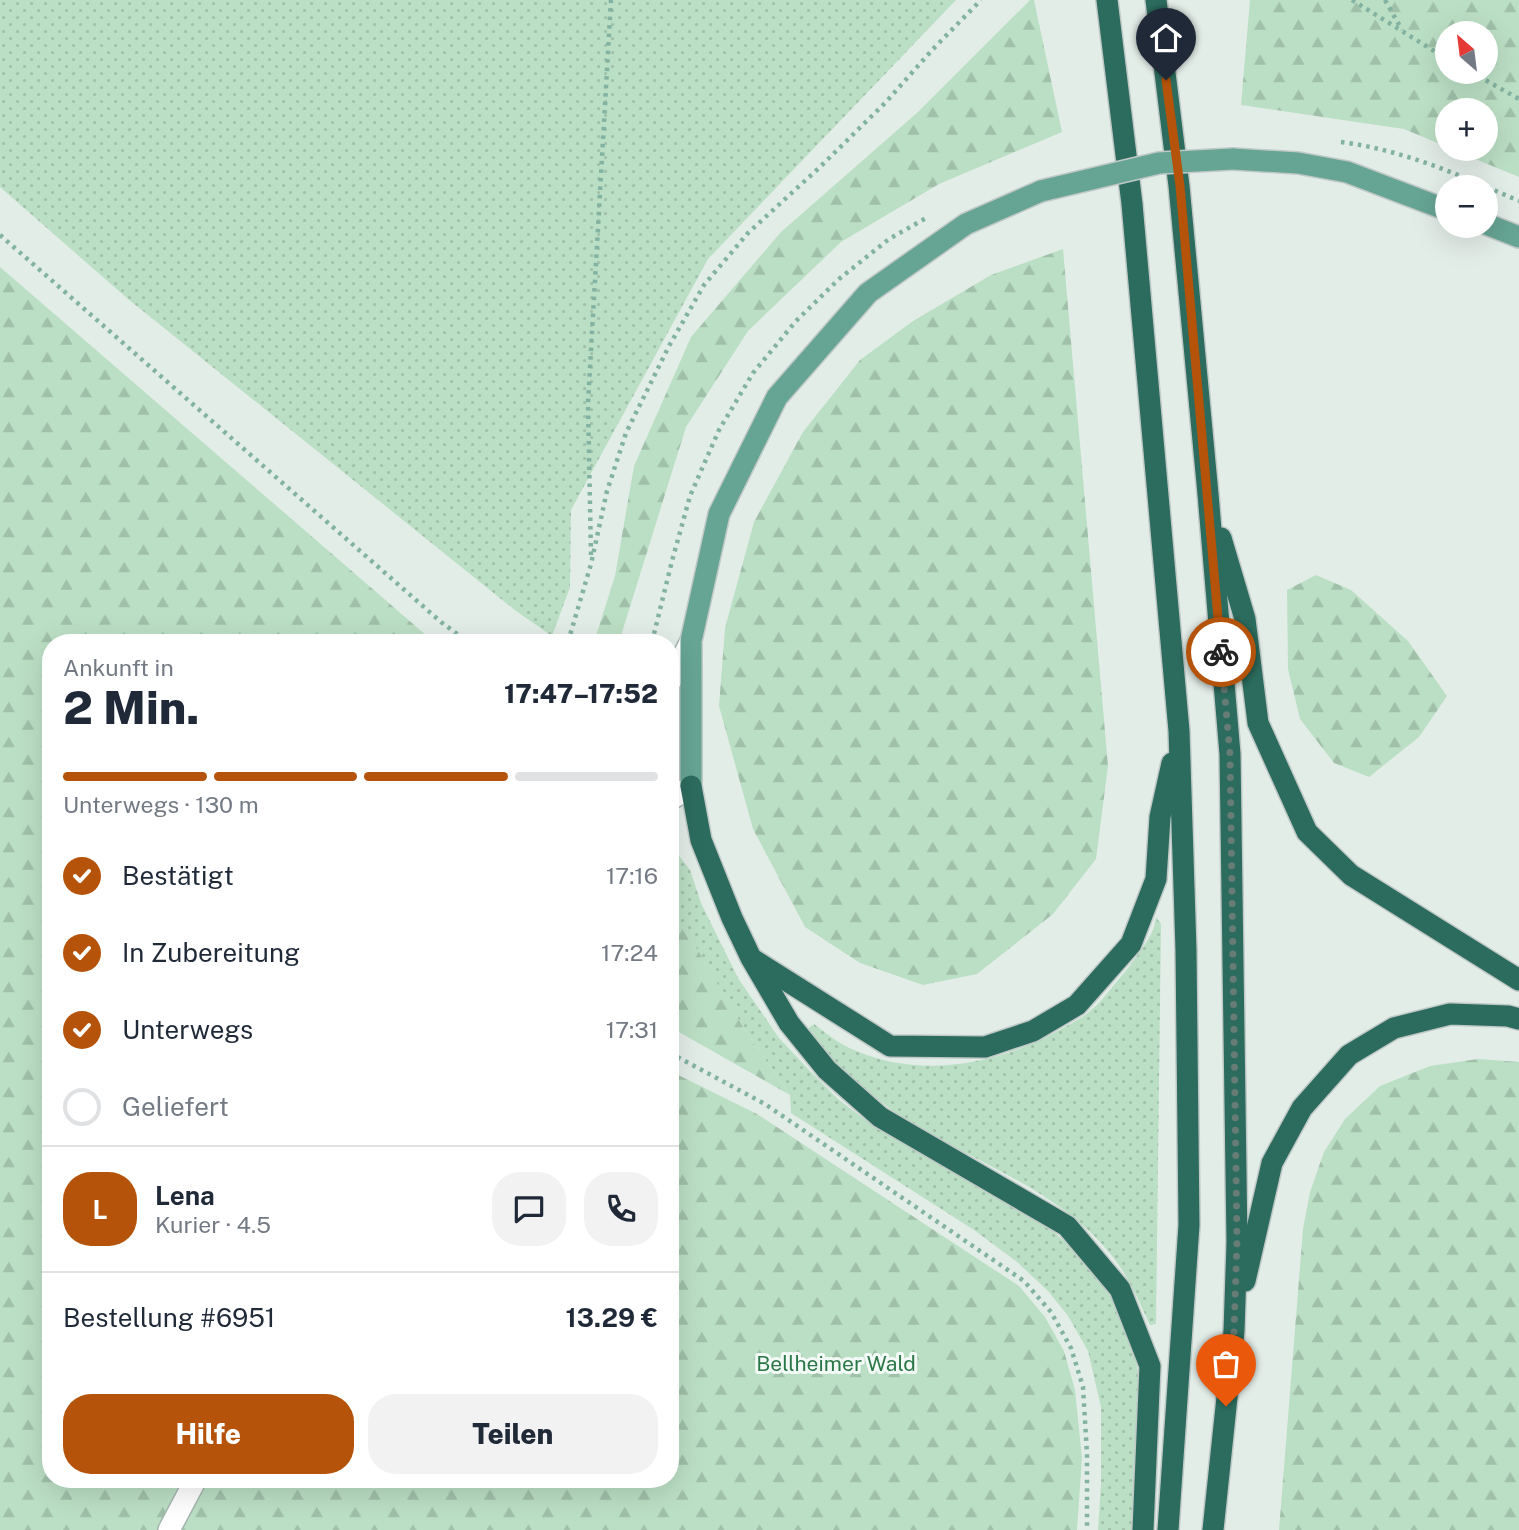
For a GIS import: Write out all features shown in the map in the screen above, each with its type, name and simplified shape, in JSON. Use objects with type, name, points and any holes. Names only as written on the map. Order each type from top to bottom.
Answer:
[{"type":"highway","points":[[1107,0],[1132,204],[1179,731],[1186,950],[1189,1225],[1168,1530]]},
{"type":"highway","points":[[1156,0],[1180,186],[1230,754],[1237,1241],[1234,1331],[1213,1530]]},
{"type":"highway","points":[[1208,494],[1245,619],[1258,723],[1307,832],[1351,876],[1519,979]]},
{"type":"highway","points":[[751,958],[891,1046],[985,1047],[1033,1031],[1077,1005],[1131,944],[1157,879],[1160,817],[1179,731]]},
{"type":"highway","points":[[680,784],[732,918],[751,958],[789,1023],[828,1070],[880,1117],[1068,1226],[1120,1289],[1150,1366],[1143,1530]]},
{"type":"highway","points":[[1234,1331],[1272,1163],[1302,1108],[1349,1055],[1394,1028],[1450,1014],[1508,1016],[1519,1019]]},
{"type":"main road","points":[[680,784],[691,641],[719,514],[777,397],[868,293],[966,224],[1041,191],[1159,163],[1233,159],[1298,163],[1347,172],[1435,205]]},
{"type":"main road","points":[[1498,229],[1519,237]]},
{"type":"street","points":[[679,664],[691,641]]},
{"type":"street","points":[[169,1530],[192,1488]]},
{"type":"path","points":[[591,564],[588,403],[611,0]]},
{"type":"path","points":[[570,634],[591,564],[607,491],[626,433],[669,346],[704,285],[748,233],[886,102],[981,0]]},
{"type":"path","points":[[1352,0],[1435,51]]},
{"type":"path","points":[[1385,0],[1403,31]]},
{"type":"path","points":[[1492,84],[1519,99]]},
{"type":"path","points":[[0,235],[457,634]]},
{"type":"path","points":[[679,1058],[777,1112],[1024,1281],[1051,1312],[1071,1348],[1083,1387],[1087,1454],[1087,1530]]},
{"type":"green space","points":[[0,0],[956,0],[708,259],[571,510],[570,587],[553,634],[516,611],[128,299],[0,187]]},
{"type":"green space","points":[[1030,0],[1034,0],[1062,132],[939,184],[841,242],[748,331],[686,427],[621,634],[597,634],[615,576],[634,466],[691,337],[781,232],[918,112]]},
{"type":"green space","points":[[1250,0],[1519,0],[1519,177],[1480,161],[1498,161],[1498,98],[1435,98],[1435,142],[1404,129],[1241,105]]},
{"type":"green space","points":[[1063,249],[1108,766],[1096,859],[1053,914],[977,974],[923,985],[860,963],[805,927],[753,829],[719,706],[725,628],[754,522],[803,432],[860,360],[913,321],[991,275]]},
{"type":"green space","name":"Bellheimer Wald","points":[[0,267],[425,634],[42,634],[42,1488],[679,1488],[679,1075],[757,1114],[1019,1286],[1045,1317],[1064,1351],[1075,1390],[1082,1458],[1077,1530],[0,1530]]},
{"type":"green space","points":[[1316,575],[1351,590],[1408,641],[1447,696],[1419,737],[1369,777],[1334,763],[1300,719],[1288,669],[1287,590]]},
{"type":"green space","points":[[679,856],[690,870],[701,903],[738,978],[779,1038],[810,1071],[838,1099],[864,1119],[1024,1211],[1054,1232],[1078,1254],[1106,1287],[1130,1337],[1143,1404],[1134,1530],[1098,1530],[1101,1407],[1088,1351],[1068,1316],[1048,1291],[1017,1262],[974,1230],[791,1113],[790,1095],[743,1027],[679,921]]},
{"type":"green space","points":[[1156,917],[1161,924],[1156,1324],[1150,1325],[1121,1268],[1087,1229],[1038,1192],[901,1117],[849,1075],[806,1030],[814,1024],[854,1050],[907,1064],[961,1064],[1014,1051],[1039,1041],[1094,1008],[1138,954],[1152,933]]},
{"type":"green space","points":[[679,918],[743,1027],[790,1095],[679,1032]]},
{"type":"green space","points":[[1478,1059],[1519,1062],[1519,1530],[1279,1530],[1303,1229],[1310,1192],[1324,1152],[1345,1119],[1380,1086],[1430,1066]]},
{"type":"way so far","points":[[1221,652],[1230,754],[1237,1241],[1234,1331],[1226,1406]]},
{"type":"route","points":[[1166,80],[1180,186],[1221,652]]}]
